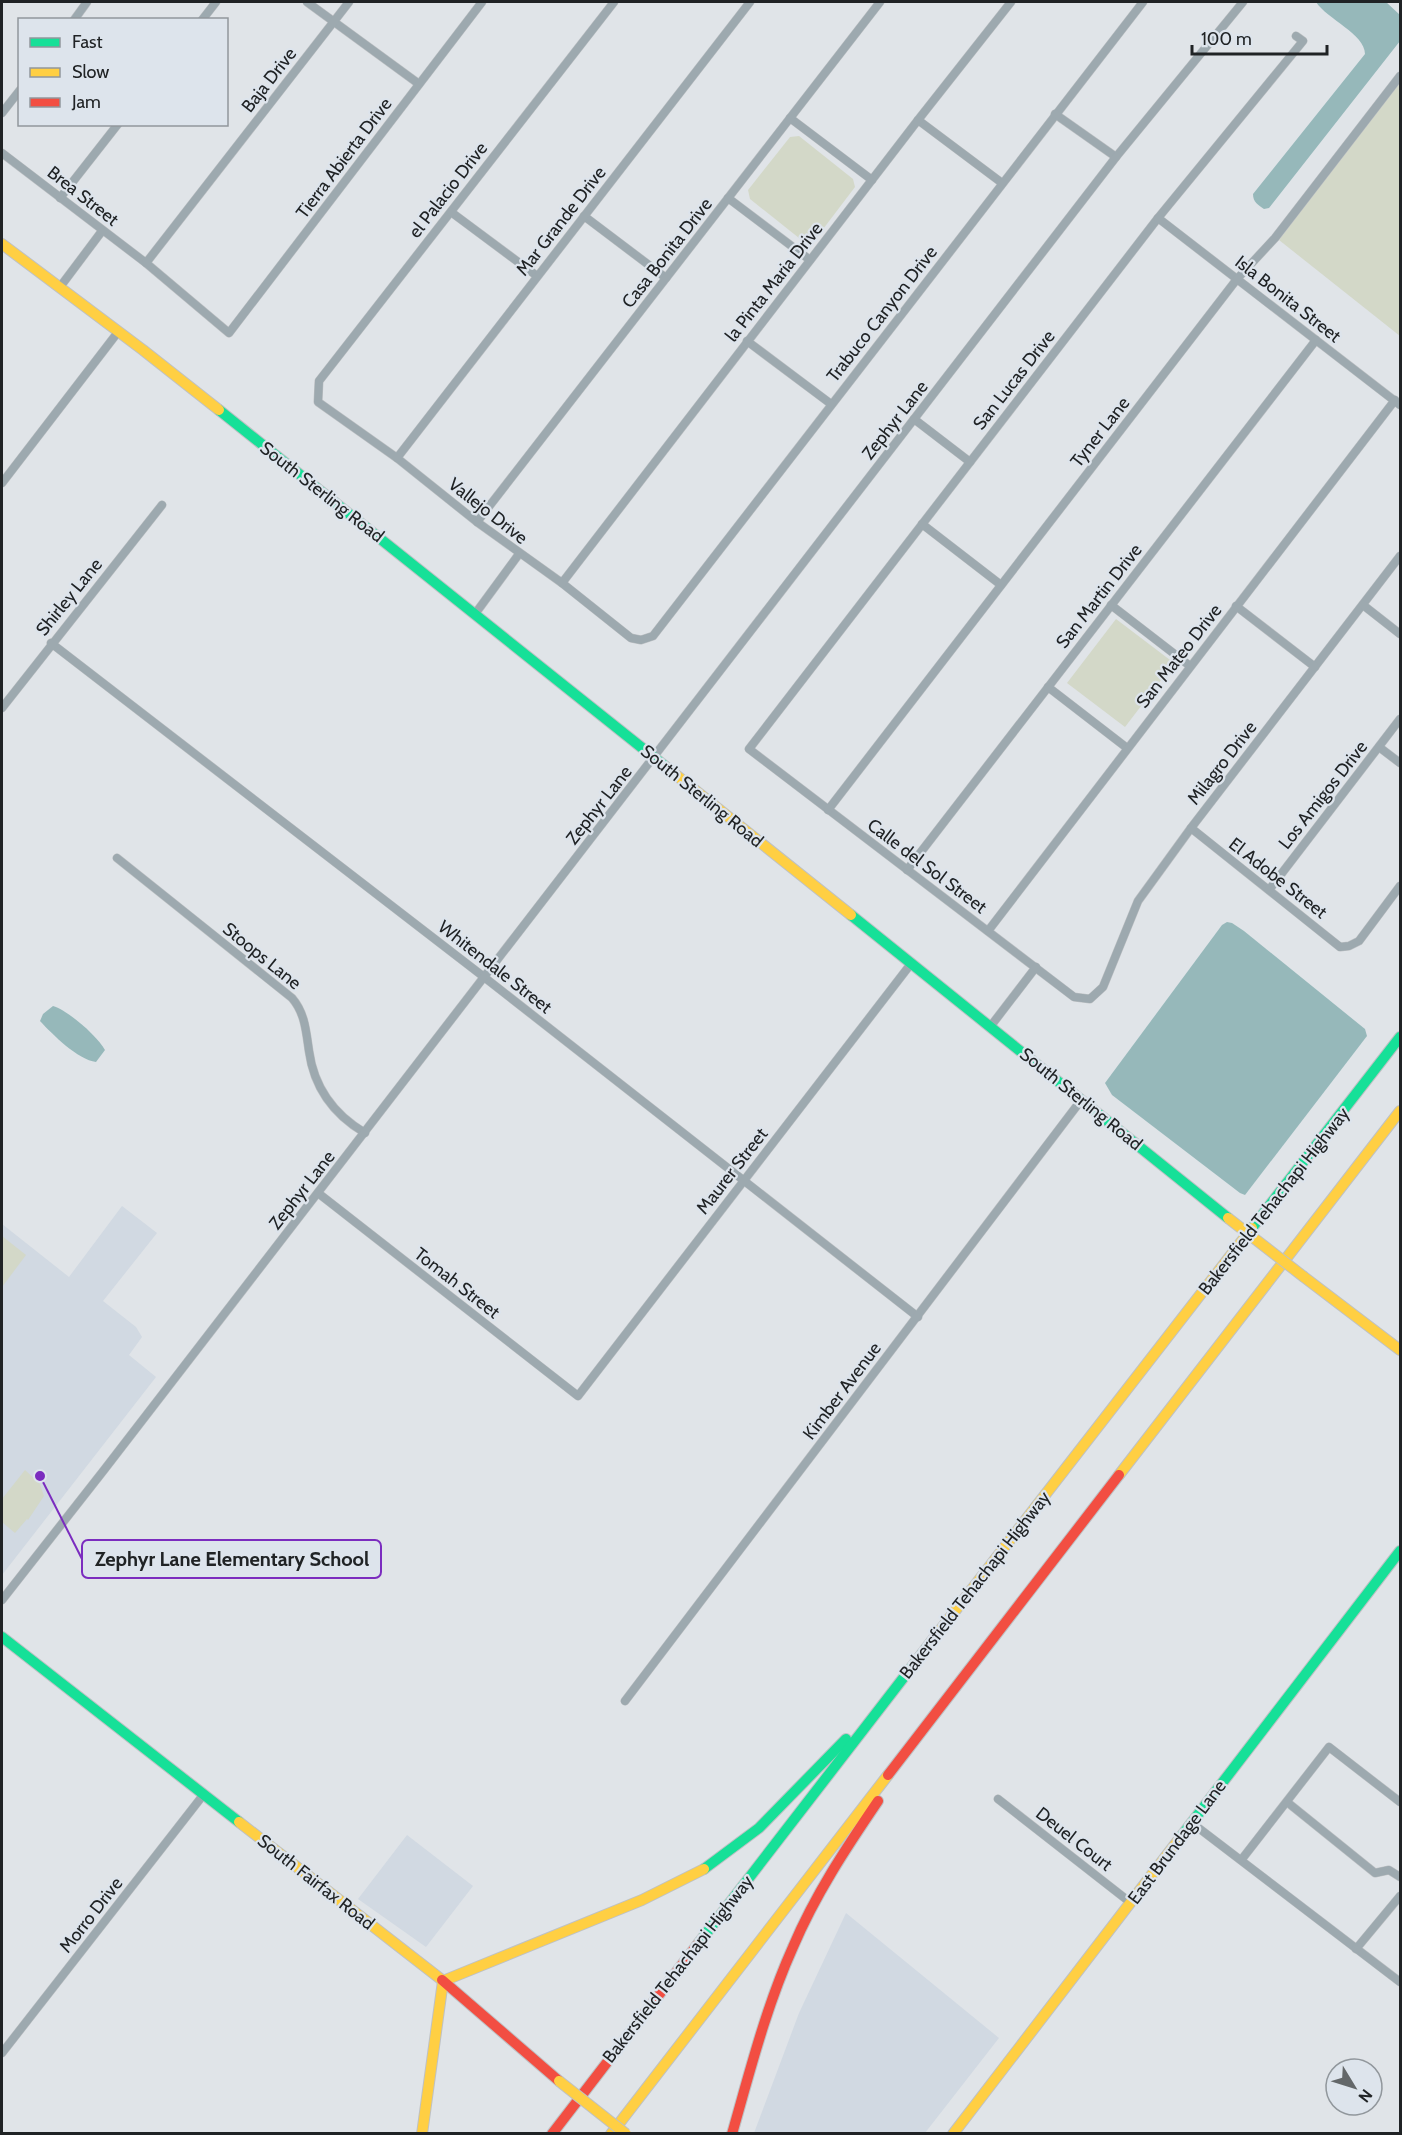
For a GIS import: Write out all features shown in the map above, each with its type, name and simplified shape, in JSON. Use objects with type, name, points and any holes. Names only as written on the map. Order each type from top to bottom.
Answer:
[{"type":"main road","name":"South Sterling Road","points":[[2,244],[118,332],[475,614],[1228,1218],[1401,1350]]},
{"type":"main road","name":"Bakersfield Tehachapi Highway","points":[[552,2133],[1401,1037]]},
{"type":"main road","points":[[611,2133],[1401,1111]]},
{"type":"main road","name":"East Brundage Lane","points":[[953,2133],[1401,1551]]},
{"type":"main road","name":"South Fairfax Road","points":[[2,1637],[443,1981],[559,2081],[626,2133]]},
{"type":"main road","points":[[732,2133],[770,2006],[792,1948],[807,1917],[846,1847],[959,1683]]},
{"type":"main road","points":[[422,2133],[443,1981],[664,1891],[714,1863],[752,1834],[780,1808],[895,1688]]},
{"type":"street","points":[[75,18],[87,2]]},
{"type":"street","points":[[204,18],[216,2]]},
{"type":"street","points":[[307,2],[419,84]]},
{"type":"street","name":"Baja Drive","points":[[146,263],[349,2]]},
{"type":"street","name":"Tierra Abierta Drive","points":[[146,263],[229,333],[482,2]]},
{"type":"street","name":"el Palacio Drive","points":[[318,402],[319,381],[614,2]]},
{"type":"street","name":"Mar Grande Drive","points":[[397,458],[750,2]]},
{"type":"street","name":"Casa Bonita Drive","points":[[477,522],[880,2]]},
{"type":"street","name":"la Pinta Maria Drive","points":[[562,583],[1011,2]]},
{"type":"street","name":"Trabuco Canyon Drive","points":[[641,640],[653,636],[1143,2]]},
{"type":"street","name":"Zephyr Lane","points":[[2,1600],[1116,157],[1243,2]]},
{"type":"street","name":"San Lucas Drive","points":[[749,749],[1158,218],[1303,41],[1296,36]]},
{"type":"street","name":"Tyner Lane","points":[[828,810],[1237,279],[1275,238],[1401,76]]},
{"type":"street","points":[[2,113],[18,93]]},
{"type":"street","points":[[1055,114],[1116,157]]},
{"type":"street","points":[[790,118],[872,180]]},
{"type":"street","points":[[918,120],[1002,183]]},
{"type":"street","points":[[60,198],[116,126]]},
{"type":"street","name":"Brea Street","points":[[2,153],[146,263]]},
{"type":"street","points":[[728,198],[810,260]]},
{"type":"street","points":[[451,212],[537,276]]},
{"type":"street","points":[[584,216],[666,278]]},
{"type":"street","name":"Isla Bonita Street","points":[[1158,218],[1398,403]]},
{"type":"street","points":[[60,287],[102,231]]},
{"type":"street","points":[[2,483],[118,332]]},
{"type":"street","name":"San Martin Drive","points":[[907,870],[1316,340]]},
{"type":"street","points":[[747,341],[831,405]]},
{"type":"street","name":"Vallejo Drive","points":[[318,402],[397,458],[519,554],[562,583],[630,638],[641,640]]},
{"type":"street","name":"San Mateo Drive","points":[[988,931],[1236,606],[1398,403]]},
{"type":"street","points":[[914,419],[970,462]]},
{"type":"street","name":"Shirley Lane","points":[[2,708],[162,505]]},
{"type":"street","points":[[922,524],[1001,585]]},
{"type":"street","points":[[475,614],[519,554]]},
{"type":"street","name":"Milagro Drive","points":[[1090,999],[1103,987],[1138,901],[1191,828],[1401,556]]},
{"type":"street","points":[[1111,605],[1190,666]]},
{"type":"street","points":[[1363,605],[1401,634]]},
{"type":"street","points":[[1236,606],[1315,667]]},
{"type":"street","name":"Whitendale Street","points":[[51,643],[484,977],[918,1317]]},
{"type":"street","points":[[1048,687],[1127,748]]},
{"type":"street","name":"Los Amigos Drive","points":[[1269,890],[1401,719]]},
{"type":"street","points":[[1379,747],[1401,763]]},
{"type":"street","name":"Calle del Sol Street","points":[[749,749],[1074,998],[1090,999]]},
{"type":"street","name":"El Adobe Street","points":[[1191,828],[1340,946],[1349,946],[1359,941],[1401,886]]},
{"type":"street","name":"Stoops Lane","points":[[117,858],[292,998],[303,1014],[311,1065],[322,1093],[341,1116],[364,1133]]},
{"type":"street","name":"Maurer Street","points":[[578,1396],[910,964]]},
{"type":"street","points":[[990,1026],[1036,967]]},
{"type":"street","name":"Kimber Avenue","points":[[626,1701],[1083,1100]]},
{"type":"street","name":"Tomah Street","points":[[318,1193],[578,1396]]},
{"type":"street","points":[[1242,1859],[1329,1747],[1401,1802]]},
{"type":"street","name":"Morro Drive","points":[[2,2054],[204,1794]]},
{"type":"street","name":"Deuel Court","points":[[998,1799],[1131,1903]]},
{"type":"street","points":[[1287,1802],[1375,1873],[1389,1870],[1401,1877]]},
{"type":"street","points":[[1192,1822],[1401,1983]]},
{"type":"street","points":[[1356,1949],[1400,1897]]},
{"type":"shaded area","points":[[122,1206],[157,1233],[103,1301],[136,1327],[142,1337],[129,1355],[156,1377],[2,1575],[2,1224],[69,1277]]},
{"type":"shaded area","points":[[407,1835],[473,1886],[426,1947],[358,1899]]},
{"type":"shaded area","points":[[846,1913],[999,2038],[925,2133],[754,2133],[799,2013]]},
{"type":"green space","points":[[1400,78],[1400,336],[1279,240]]},
{"type":"green space","points":[[799,136],[853,179],[855,187],[814,241],[804,242],[750,199],[748,190],[790,137]]},
{"type":"green space","points":[[1116,619],[1174,663],[1125,727],[1067,683]]},
{"type":"green space","points":[[2,1236],[26,1255],[2,1287]]},
{"type":"green space","points":[[25,1470],[40,1484],[44,1496],[28,1520],[15,1533],[2,1522],[2,1499]]},
{"type":"water","points":[[1316,2],[1386,2],[1400,15],[1400,41],[1269,208],[1264,209],[1255,201],[1253,194],[1365,54],[1359,40]]},
{"type":"water","points":[[1227,922],[1244,931],[1365,1029],[1367,1036],[1245,1195],[1112,1095],[1105,1083],[1222,925]]},
{"type":"water","points":[[53,1006],[74,1018],[101,1044],[105,1050],[96,1062],[74,1052],[40,1021],[43,1014]]},
{"type":"traffic: fast","points":[[219,410],[666,767]]},
{"type":"traffic: fast","points":[[851,915],[1228,1218]]},
{"type":"traffic: fast","points":[[1252,1228],[1400,1037]]},
{"type":"traffic: fast","points":[[1180,1838],[1400,1551]]},
{"type":"traffic: fast","points":[[2,1637],[239,1822]]},
{"type":"traffic: fast","points":[[698,1944],[931,1642]]},
{"type":"traffic: fast","points":[[704,1869],[759,1828],[846,1739]]},
{"type":"traffic: slow","points":[[2,244],[219,410]]},
{"type":"traffic: slow","points":[[666,767],[851,915]]},
{"type":"traffic: slow","points":[[1119,1475],[1400,1111]]},
{"type":"traffic: slow","points":[[1228,1218],[1304,1277]]},
{"type":"traffic: slow","points":[[931,1642],[1252,1228]]},
{"type":"traffic: slow","points":[[1304,1277],[1400,1350]]},
{"type":"traffic: slow","points":[[611,2134],[888,1775]]},
{"type":"traffic: slow","points":[[239,1822],[442,1980]]},
{"type":"traffic: slow","points":[[953,2134],[1180,1838]]},
{"type":"traffic: slow","points":[[422,2134],[443,1981],[642,1900],[704,1869]]},
{"type":"traffic: slow","points":[[559,2081],[626,2134]]},
{"type":"traffic: jam","points":[[888,1775],[1119,1475]]},
{"type":"traffic: jam","points":[[732,2134],[767,2016],[793,1947],[821,1890],[878,1801]]},
{"type":"traffic: jam","points":[[552,2134],[698,1944]]},
{"type":"traffic: jam","points":[[442,1980],[559,2081]]},
{"type":"place","name":"Zephyr Lane Elementary School","points":[[40,1476]]}]
